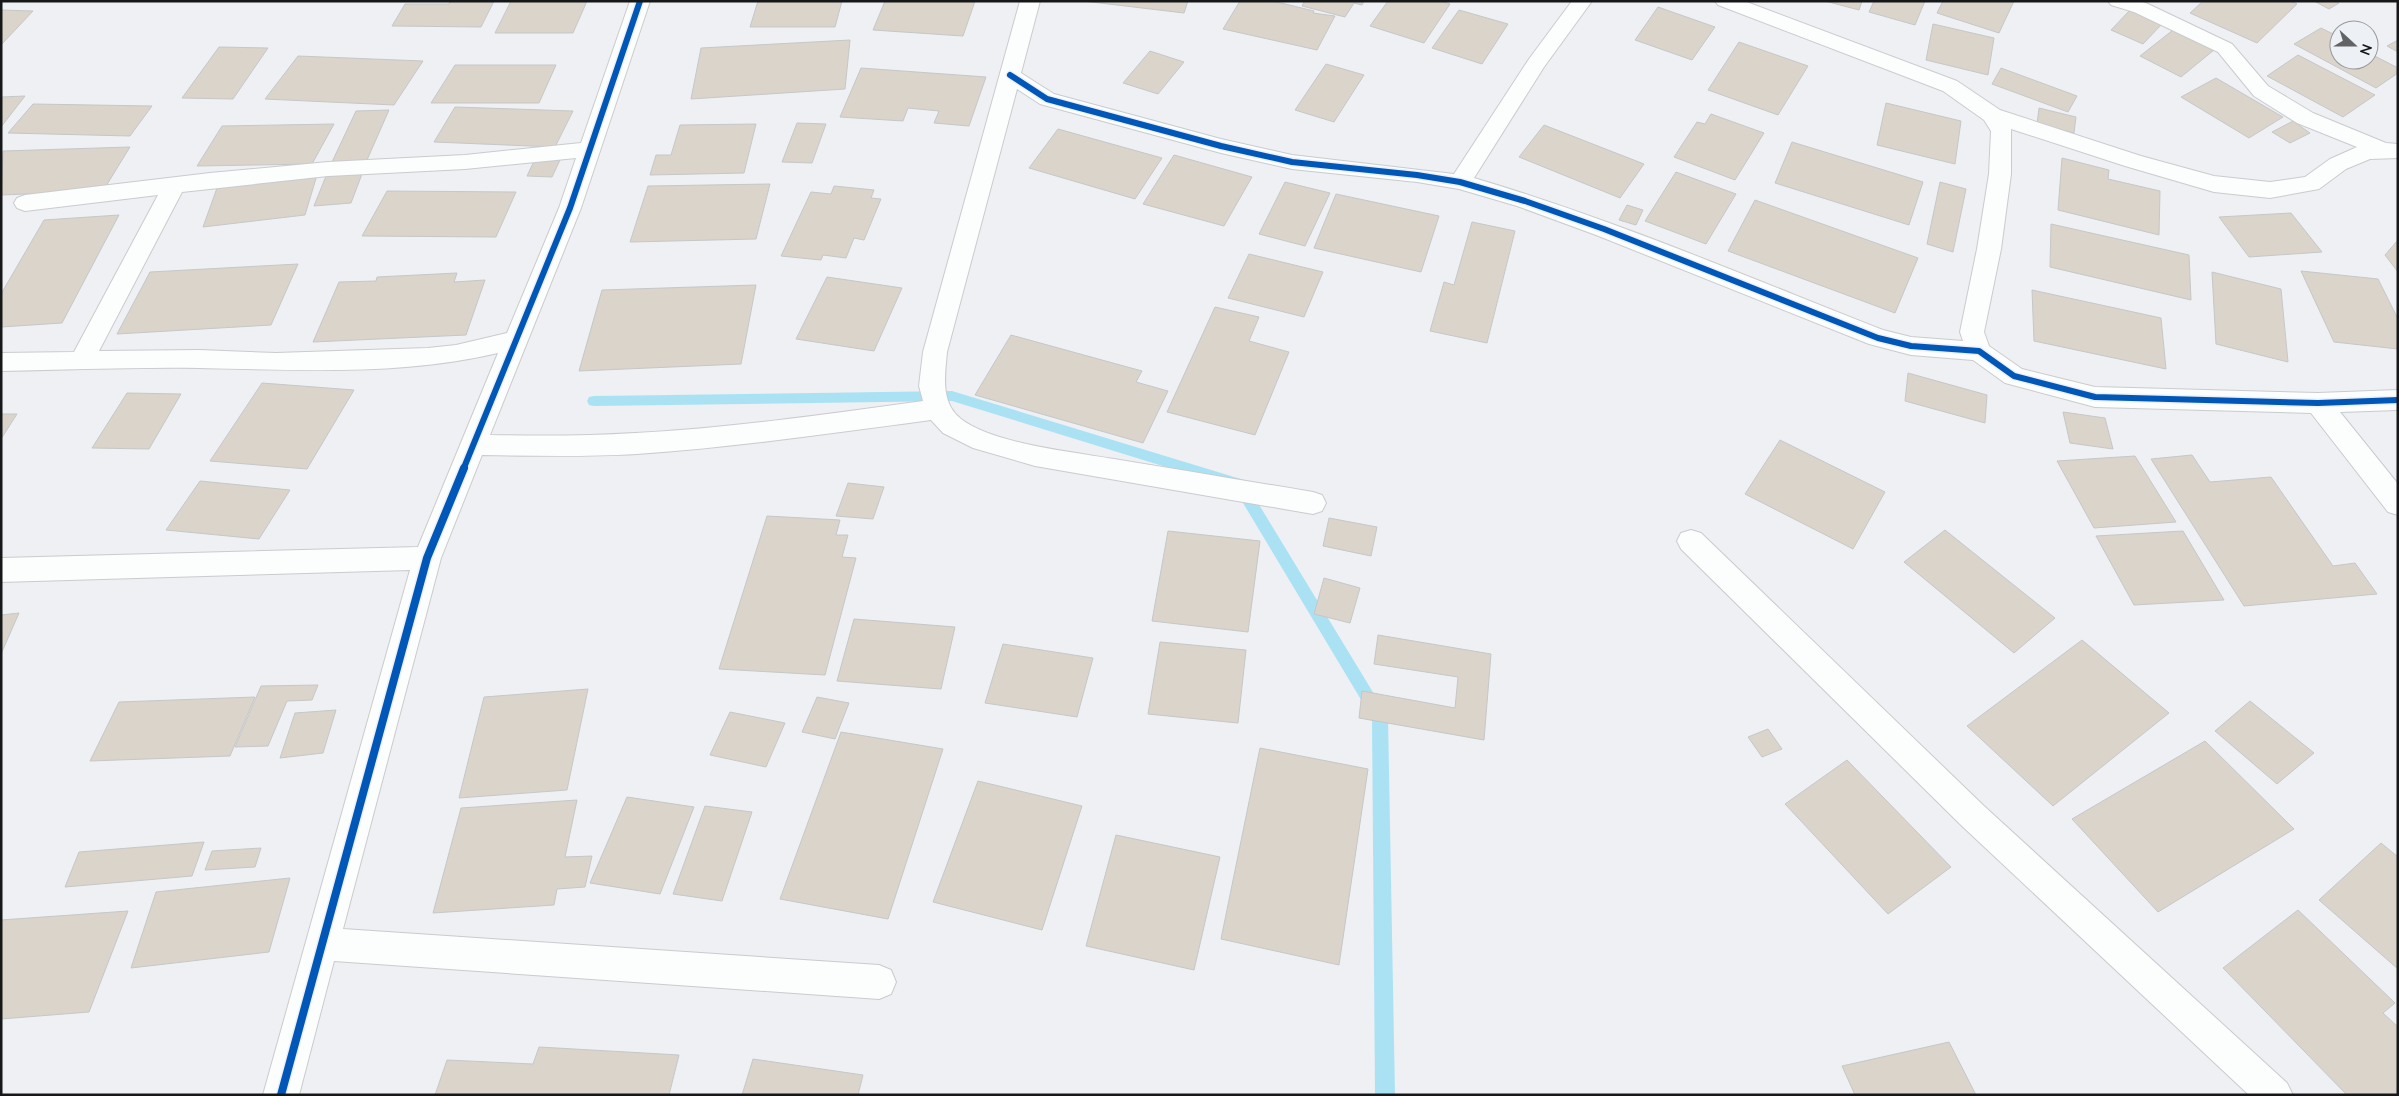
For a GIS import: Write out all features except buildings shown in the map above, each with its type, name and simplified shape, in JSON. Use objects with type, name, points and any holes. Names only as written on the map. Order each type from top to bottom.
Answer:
[{"type":"street","points":[[281,1095],[427,558],[570,208],[588,150],[640,1]]},
{"type":"street","points":[[1030,1],[935,352],[932,386],[937,409],[952,426],[975,437],[1035,456],[1313,503]]},
{"type":"street","points":[[1460,182],[1536,64],[1582,1]]},
{"type":"street","points":[[1725,1],[1950,86],[1992,115],[2133,161],[2214,184],[2270,190],[2311,184],[2338,164],[2366,152],[2390,150]]},
{"type":"street","points":[[2118,1],[2141,8],[2225,48],[2261,91],[2306,118],[2390,150]]},
{"type":"street","points":[[1010,75],[1047,99],[1222,146],[1292,162],[1418,175],[1460,182],[1525,201],[1604,229],[1878,338],[1911,346],[1978,351],[2014,376],[2095,397],[2318,403],[2398,400]]},
{"type":"street","points":[[1978,351],[1972,332],[1989,249],[2000,174],[2002,131],[1992,115]]},
{"type":"street","points":[[25,203],[174,186],[210,180],[328,169],[466,162],[588,150]]},
{"type":"street","points":[[81,361],[174,186]]},
{"type":"street","points":[[1,362],[199,359],[276,362],[428,358],[456,354],[516,340]]},
{"type":"street","points":[[2318,403],[2398,504]]},
{"type":"street","points":[[474,445],[517,446],[658,442],[786,429],[937,409]]},
{"type":"street","points":[[1691,541],[1973,816],[2275,1095]]},
{"type":"street","points":[[1,570],[427,558]]},
{"type":"street","points":[[322,944],[880,982]]},
{"type":"waterway","points":[[594,401],[952,396],[1239,484],[1380,717],[1385,1095]]},
{"type":"cycle path","points":[[281,1095],[427,558],[570,208],[640,1]]},
{"type":"cycle path","points":[[1010,75],[1047,99],[1221,146],[1292,162],[1417,175],[1460,182],[1525,201],[1604,229],[1878,338],[1911,346],[1979,351],[2014,376],[2095,397],[2318,403],[2398,400]]}]
